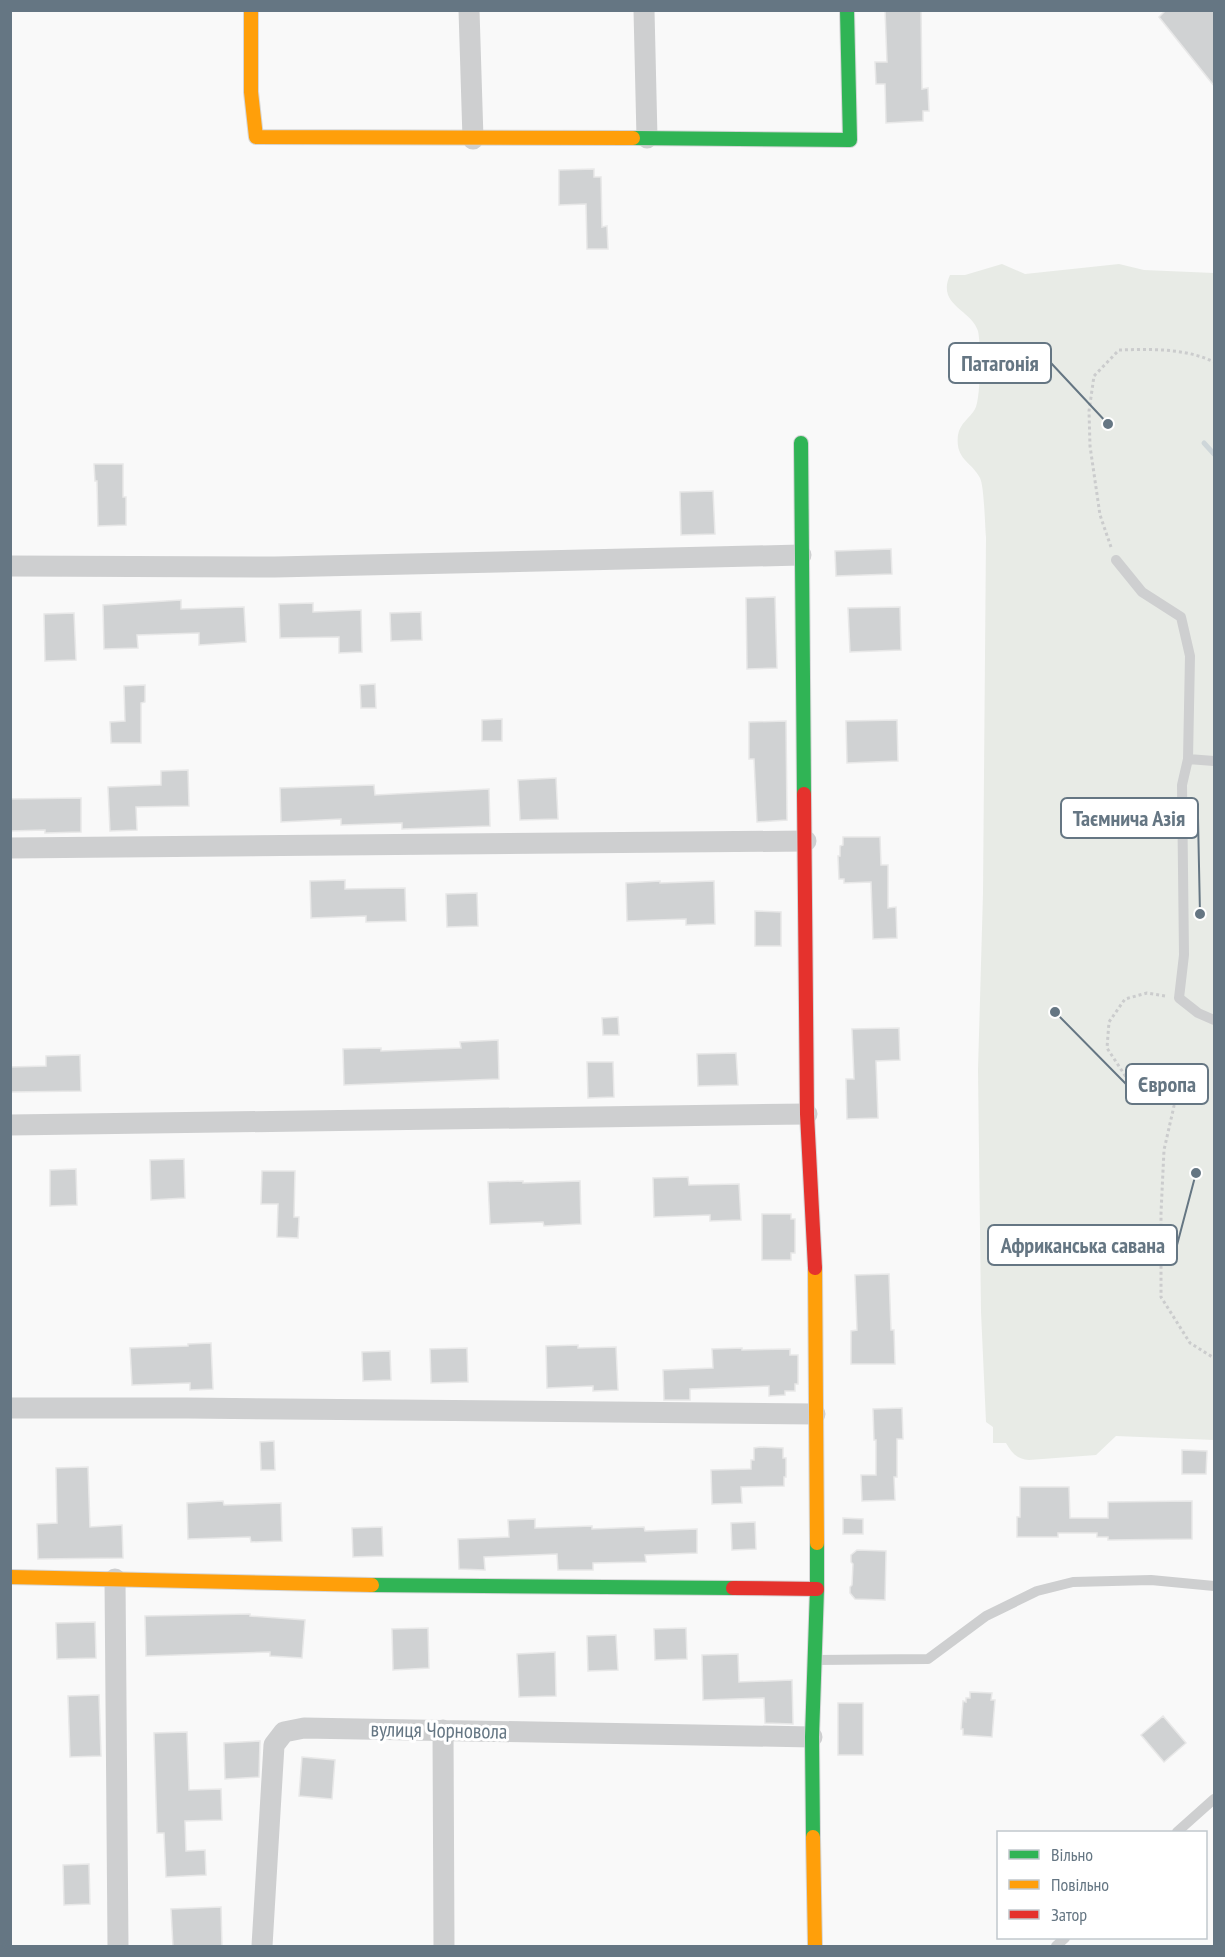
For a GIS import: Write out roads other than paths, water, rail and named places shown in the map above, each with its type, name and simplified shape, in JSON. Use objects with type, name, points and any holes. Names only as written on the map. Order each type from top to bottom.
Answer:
[{"type":"street","points":[[251,10],[251,92],[256,137],[850,140],[847,10]]},
{"type":"street","points":[[469,10],[473,139]]},
{"type":"street","points":[[644,10],[647,138]]},
{"type":"street","points":[[801,443],[807,1114],[814,1272],[817,1589],[812,1737],[815,1947]]},
{"type":"street","points":[[10,566],[275,567],[801,555]]},
{"type":"street","points":[[10,848],[806,841]]},
{"type":"street","points":[[10,1125],[807,1114]]},
{"type":"street","points":[[10,1408],[815,1414]]},
{"type":"street","points":[[10,1577],[488,1587],[817,1589]]},
{"type":"street","points":[[115,1580],[118,1947]]},
{"type":"street","name":"вулиця Чорновола","points":[[262,1947],[274,1745],[285,1732],[304,1728],[812,1737]]},
{"type":"street","points":[[443,1730],[444,1947]]},
{"type":"lane","points":[[1116,560],[1142,592],[1181,616],[1190,656],[1188,759],[1182,785],[1184,955],[1179,998],[1198,1013],[1215,1020]]},
{"type":"lane","points":[[1188,759],[1215,761]]},
{"type":"lane","points":[[815,1660],[928,1659],[986,1616],[1037,1591],[1073,1581],[1151,1580],[1215,1586]]},
{"type":"lane","points":[[1179,1831],[1215,1799]]},
{"type":"waterway","points":[[1204,443],[1214,454]]},
{"type":"place","name":"Патагонія","points":[[1108,424]]},
{"type":"place","name":"Таємнича Азія","points":[[1200,914]]},
{"type":"place","name":"Європа","points":[[1055,1012]]},
{"type":"place","name":"Африканська савана","points":[[1196,1173]]}]
